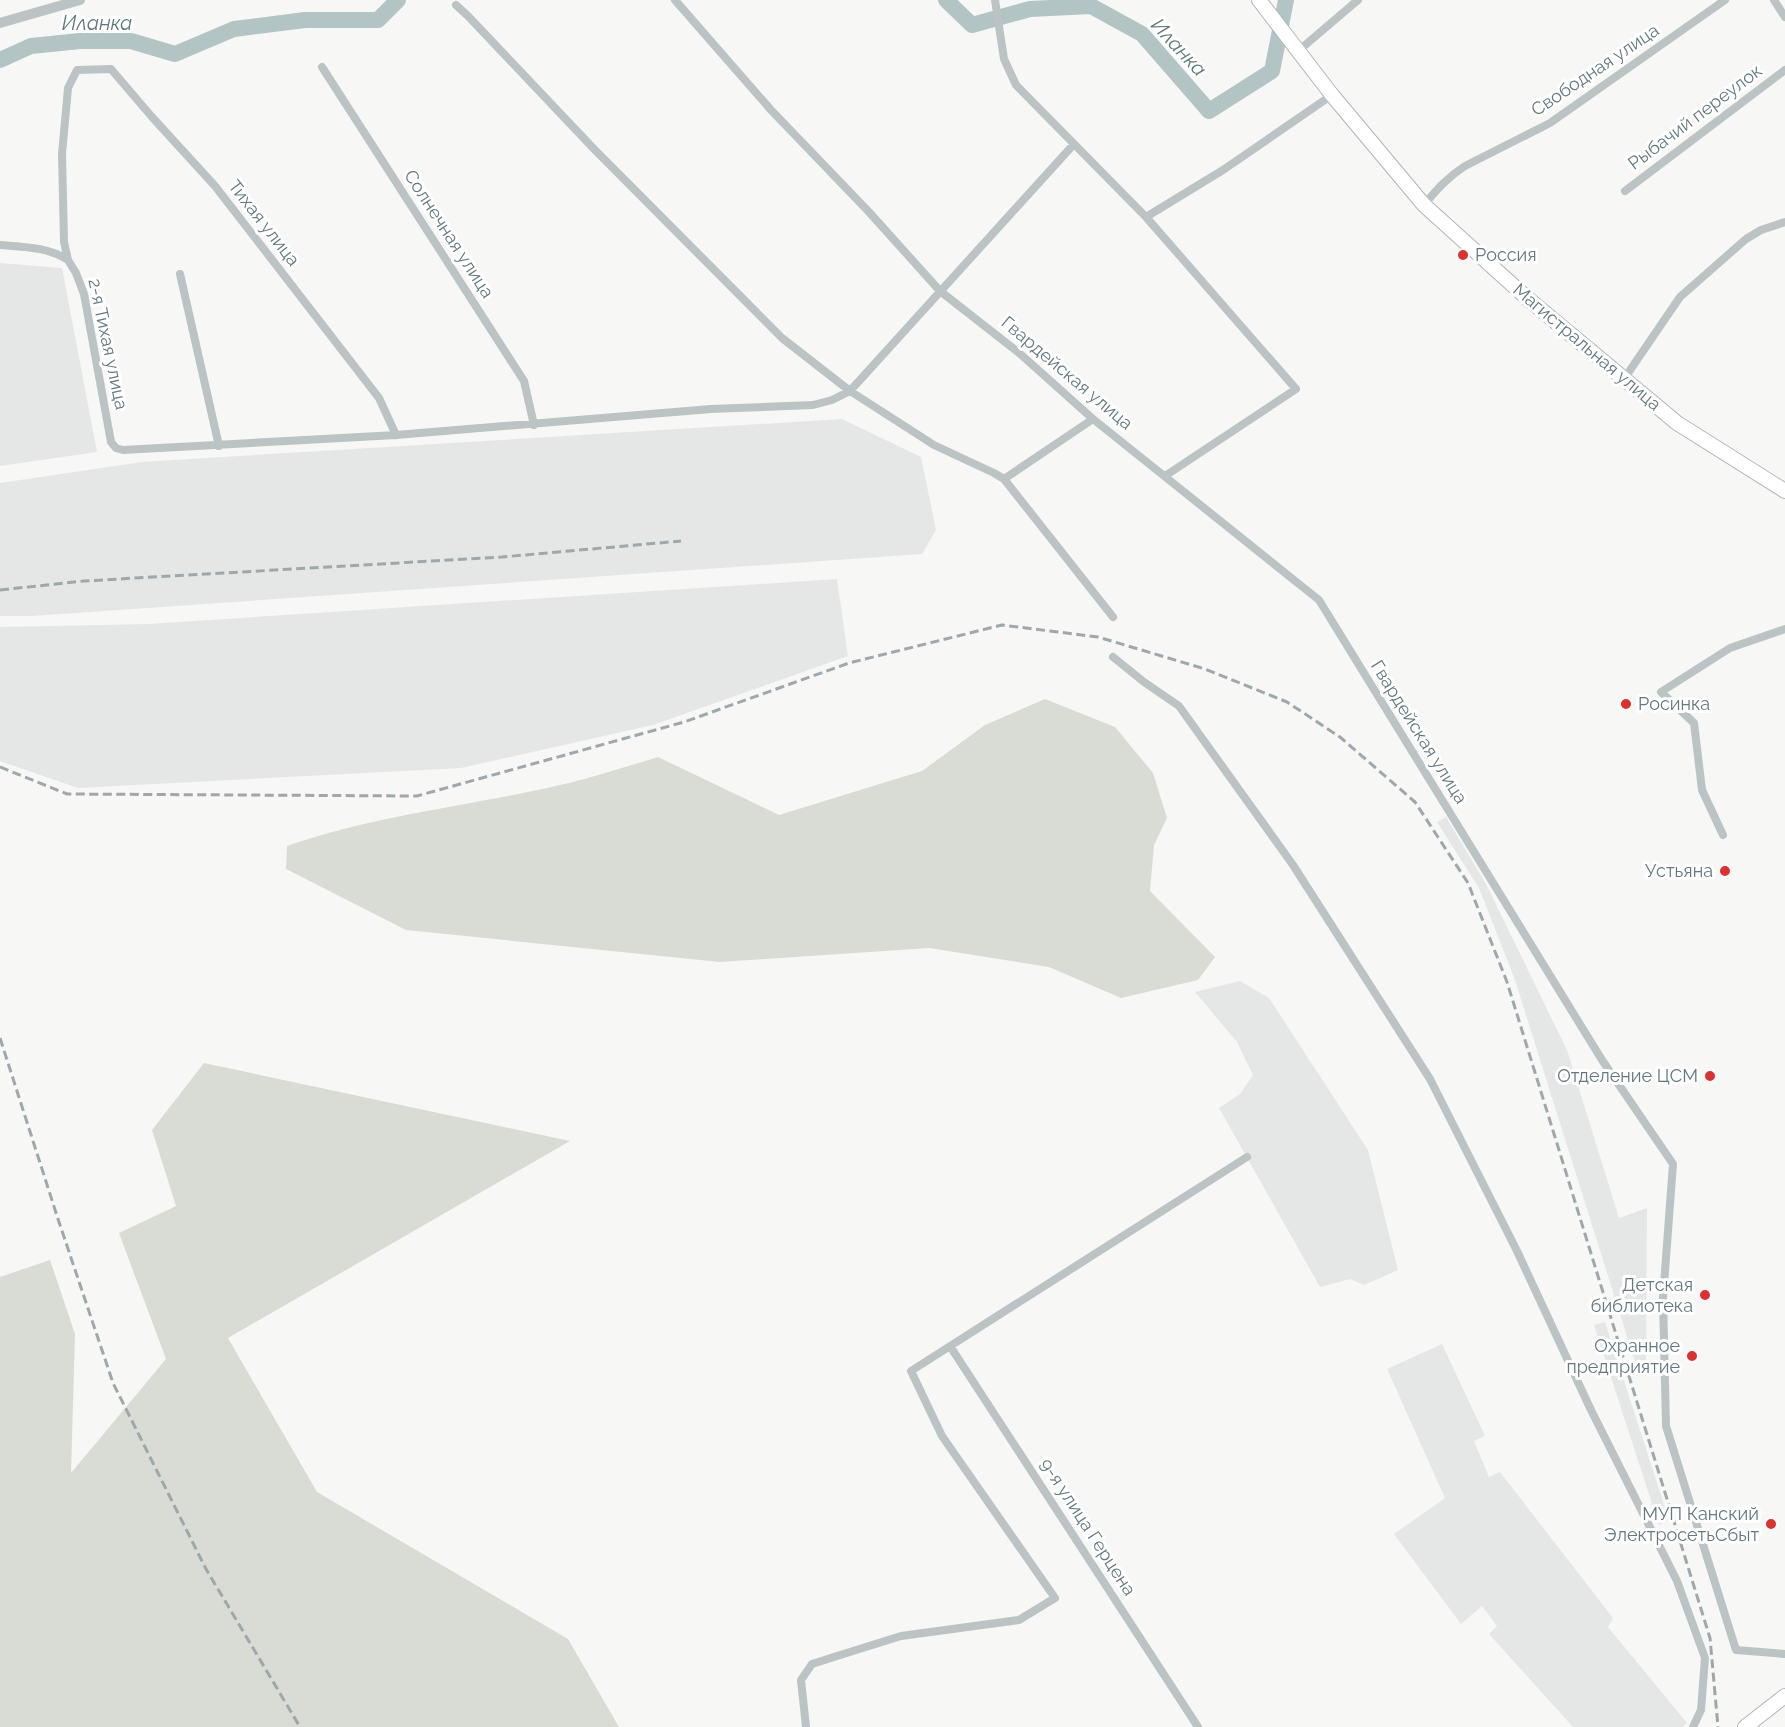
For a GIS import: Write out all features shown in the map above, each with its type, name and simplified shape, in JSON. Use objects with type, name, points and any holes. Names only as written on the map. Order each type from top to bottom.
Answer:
[{"type":"main road","name":"Магистральная улица","points":[[1259,0],[1332,96],[1424,206],[1527,298],[1677,423],[1785,491]]},
{"type":"main road","points":[[1746,1727],[1785,1696]]},
{"type":"street","points":[[0,23],[80,0]]},
{"type":"street","name":"Гвардейская улица","points":[[675,0],[771,110],[869,212],[940,291],[1018,352],[1094,419],[1319,600],[1602,1060],[1673,1164],[1663,1298],[1666,1426],[1736,1650],[1785,1654]]},
{"type":"street","points":[[995,0],[998,33],[1004,59],[1016,86],[1146,217],[1296,389],[1165,477]]},
{"type":"street","points":[[1295,48],[1358,0]]},
{"type":"street","name":"Свободная улица","points":[[1424,206],[1442,183],[1453,174],[1551,123],[1725,0]]},
{"type":"street","points":[[1774,0],[1785,17]]},
{"type":"street","points":[[456,5],[594,149],[782,338],[850,391],[934,445],[1004,480],[1113,617]]},
{"type":"street","name":"Солнечная улица","points":[[322,67],[524,381],[534,425]]},
{"type":"street","name":"Тихая улица","points":[[77,70],[111,69],[215,186],[379,398],[396,435]]},
{"type":"street","name":"2-я Тихая улица","points":[[77,70],[68,88],[62,154],[64,242],[68,260],[84,294],[111,442],[116,448],[123,450],[219,446]]},
{"type":"street","name":"Рыбачий переулок","points":[[1624,190],[1785,70]]},
{"type":"street","points":[[1146,217],[1223,170],[1332,96]]},
{"type":"street","points":[[180,274],[219,446],[534,425],[711,409],[813,405],[850,391],[1074,144]]},
{"type":"street","points":[[1624,379],[1680,297],[1746,239],[1785,222]]},
{"type":"street","points":[[0,245],[44,249],[58,253],[68,260]]},
{"type":"street","points":[[1004,480],[1094,419]]},
{"type":"street","points":[[1723,835],[1701,790],[1694,723],[1661,692],[1730,648],[1785,629]]},
{"type":"street","points":[[1113,657],[1179,706],[1293,865],[1430,1079],[1517,1251],[1591,1410],[1677,1581],[1705,1658],[1701,1710],[1693,1727]]},
{"type":"street","points":[[806,1727],[801,1680],[812,1664],[901,1636],[1019,1620],[1055,1599],[942,1436],[911,1371],[1247,1157]]},
{"type":"street","name":"9-я улица Герцена","points":[[950,1346],[1198,1727]]},
{"type":"shaded area","points":[[0,263],[62,268],[97,452],[0,466]]},
{"type":"shaded area","points":[[842,419],[921,457],[936,530],[922,554],[32,616],[0,616],[0,483],[142,462]]},
{"type":"shaded area","points":[[837,579],[848,656],[653,725],[461,768],[78,788],[0,761],[0,627],[148,624]]},
{"type":"shaded area","points":[[1045,699],[1115,727],[1153,773],[1167,818],[1154,845],[1150,891],[1215,957],[1198,980],[1121,998],[1049,967],[929,948],[720,962],[406,930],[286,869],[287,846],[319,836],[383,820],[561,785],[658,757],[779,815],[922,771],[985,725]]},
{"type":"shaded area","points":[[1446,817],[1486,884],[1567,1050],[1619,1218],[1647,1208],[1646,1364],[1636,1365],[1515,980],[1479,888],[1437,822]]},
{"type":"shaded area","points":[[1240,981],[1269,998],[1368,1150],[1398,1270],[1364,1285],[1350,1279],[1320,1287],[1219,1108],[1240,1094],[1253,1075],[1237,1042],[1195,992]]},
{"type":"shaded area","points":[[204,1063],[570,1141],[228,1338],[317,1492],[568,1639],[619,1727],[0,1727],[0,1277],[50,1260],[75,1334],[71,1473],[166,1359],[119,1233],[176,1206],[152,1130]]},
{"type":"shaded area","points":[[1605,1322],[1669,1520],[1659,1525],[1594,1325]]},
{"type":"shaded area","points":[[1442,1344],[1485,1436],[1474,1441],[1489,1477],[1500,1472],[1613,1618],[1608,1627],[1687,1723],[1682,1727],[1573,1727],[1489,1634],[1497,1626],[1482,1606],[1461,1624],[1394,1534],[1445,1498],[1387,1369]]},
{"type":"waterway","name":"Иланка","points":[[0,60],[31,46],[80,41],[131,41],[175,54],[234,29],[305,20],[378,20],[398,0]]},
{"type":"waterway","name":"Иланка","points":[[946,0],[972,25],[1030,9],[1091,6],[1142,34],[1209,111],[1272,71],[1286,0]]},
{"type":"railway","points":[[0,590],[84,581],[502,557],[681,541]]},
{"type":"railway","points":[[0,767],[67,794],[417,796],[684,722],[849,663],[1002,625],[1098,637],[1205,669],[1287,702],[1340,737],[1415,802],[1468,883],[1507,982],[1710,1638],[1718,1727]]},
{"type":"railway","points":[[0,1038],[113,1383],[206,1569],[300,1727]]},
{"type":"place","name":"Россия","points":[[1463,255]]},
{"type":"place","name":"Росинка","points":[[1626,704]]},
{"type":"place","name":"Устьяна","points":[[1725,871]]},
{"type":"place","name":"Отделение ЦСМ","points":[[1710,1076]]},
{"type":"place","name":"Детская библиотека","points":[[1705,1295]]},
{"type":"place","name":"Охранное предприятие","points":[[1692,1356]]},
{"type":"place","name":"МУП Канский ЭлектросетьСбыт","points":[[1771,1524]]}]
